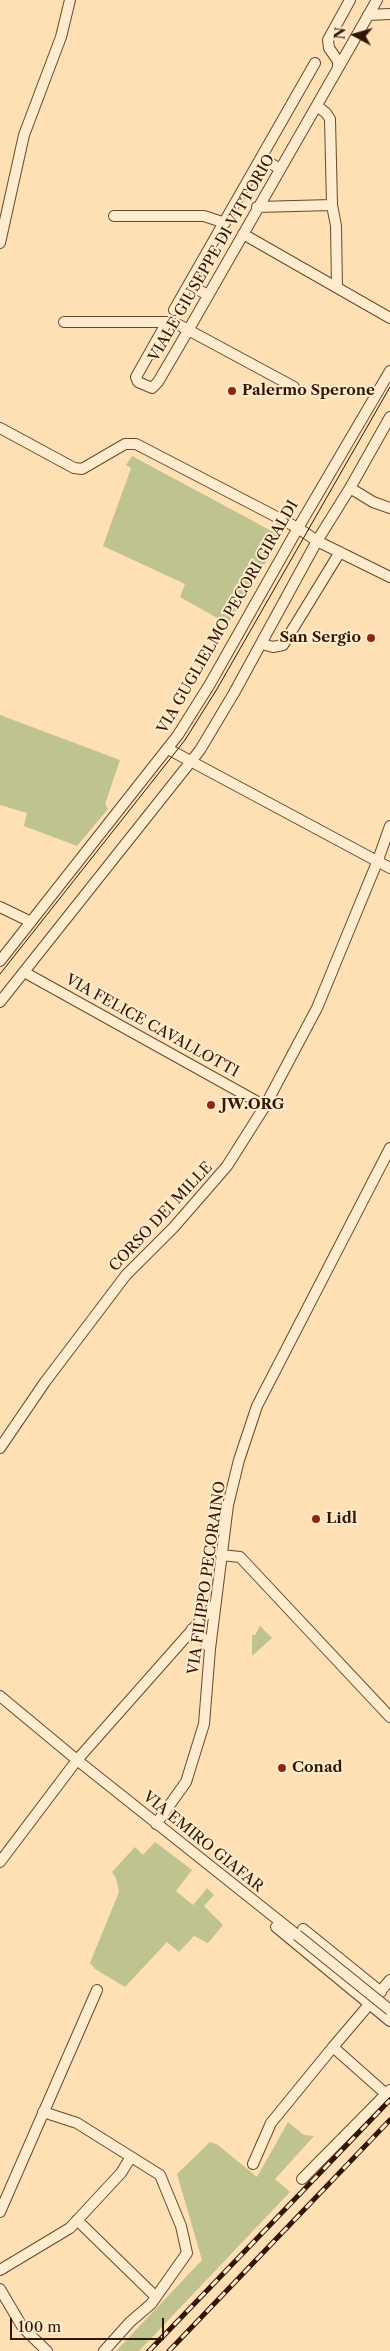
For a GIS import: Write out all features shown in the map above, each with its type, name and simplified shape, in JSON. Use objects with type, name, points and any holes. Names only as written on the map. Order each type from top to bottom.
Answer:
[{"type":"street","points":[[0,243],[24,135],[61,37],[70,0]]},
{"type":"street","points":[[338,68],[338,61],[329,48],[328,40],[350,0]]},
{"type":"street","name":"VIALE GIUSEPPE DI VITTORIO","points":[[167,322],[136,376],[138,382],[152,388],[158,382],[189,329],[376,0]]},
{"type":"street","points":[[368,15],[390,14]]},
{"type":"street","name":"VIALE GIUSEPPE DI VITTORIO","points":[[174,310],[315,63]]},
{"type":"street","points":[[317,106],[330,119],[332,205],[336,226],[337,287]]},
{"type":"street","points":[[262,158],[280,169]]},
{"type":"street","points":[[257,208],[332,205]]},
{"type":"street","points":[[114,216],[204,216],[225,223]]},
{"type":"street","points":[[243,234],[390,318]]},
{"type":"street","points":[[189,284],[208,295]]},
{"type":"street","points":[[64,322],[167,322],[189,329],[294,387]]},
{"type":"street","name":"VIA GUGLIELMO PECORI GIRALDI","points":[[0,961],[168,749],[210,684],[390,371]]},
{"type":"street","points":[[0,1002],[190,762],[219,718],[262,644],[317,541],[350,488],[390,417]]},
{"type":"street","points":[[0,428],[74,468],[82,469],[125,444],[136,444],[298,528],[317,541],[390,577]]},
{"type":"street","points":[[350,488],[373,502],[390,508]]},
{"type":"street","points":[[262,644],[274,647],[283,645],[340,552]]},
{"type":"street","points":[[168,749],[390,868]]},
{"type":"street","name":"CORSO DEI MILLE","points":[[0,1448],[45,1382],[126,1275],[174,1227],[227,1166],[265,1106],[317,1008],[378,860],[390,826]]},
{"type":"street","points":[[0,907],[31,922]]},
{"type":"street","name":"VIA FELICE CAVALLOTTI","points":[[24,972],[265,1106]]},
{"type":"street","name":"VIA FILIPPO PECORAINO","points":[[156,1824],[186,1782],[204,1724],[210,1649],[228,1505],[239,1460],[257,1406],[390,1148]]},
{"type":"street","points":[[222,1555],[240,1558],[390,1717]]},
{"type":"street","points":[[0,1862],[77,1760],[215,1604]]},
{"type":"street","points":[[192,1629],[203,1638],[210,1649]]},
{"type":"street","name":"VIA EMIRO GIAFAR","points":[[0,1696],[230,1883],[300,1932],[390,2010]]},
{"type":"street","points":[[230,1883],[265,1918],[390,2021]]},
{"type":"street","points":[[300,1932],[381,1992]]},
{"type":"street","points":[[253,2164],[271,2123],[390,1980]]},
{"type":"street","points":[[0,2212],[97,1990]]},
{"type":"street","points":[[302,2179],[388,2092],[333,2047]]},
{"type":"street","points":[[43,2112],[77,2123],[160,2175],[181,2226],[187,2253],[156,2297],[104,2351]]},
{"type":"street","points":[[0,2270],[70,2228],[121,2172],[131,2157]]},
{"type":"street","points":[[77,2220],[156,2297]]},
{"type":"street","points":[[0,2289],[23,2328],[47,2351]]},
{"type":"green space","points":[[132,456],[279,535],[280,539],[228,624],[180,597],[185,584],[103,546],[131,468],[126,465]]},
{"type":"green space","points":[[0,715],[120,760],[105,804],[108,809],[77,846],[24,826],[27,813],[0,805]]},
{"type":"green space","points":[[260,1626],[272,1638],[252,1656],[252,1635],[255,1635]]},
{"type":"green space","points":[[155,1842],[192,1870],[176,1891],[193,1905],[207,1888],[214,1895],[204,1906],[223,1925],[208,1943],[194,1936],[179,1952],[167,1942],[125,1987],[95,1969],[90,1963],[119,1892],[116,1878],[112,1872],[135,1847],[143,1855]]},
{"type":"green space","points":[[288,2122],[304,2135],[314,2136],[275,2179],[290,2192],[139,2351],[116,2351],[202,2260],[177,2174],[210,2142],[218,2145],[257,2177]]},
{"type":"tram line","points":[[0,974],[185,740],[217,689],[390,387]]},
{"type":"railway","points":[[149,2351],[390,2100]]},
{"type":"railway","points":[[169,2351],[390,2120]]},
{"type":"place","name":"Palermo Sperone","points":[[232,391]]},
{"type":"place","name":"San Sergio","points":[[371,638]]},
{"type":"place","name":"JW.ORG","points":[[211,1105]]},
{"type":"place","name":"Lidl","points":[[316,1519]]},
{"type":"place","name":"Conad","points":[[282,1768]]}]
